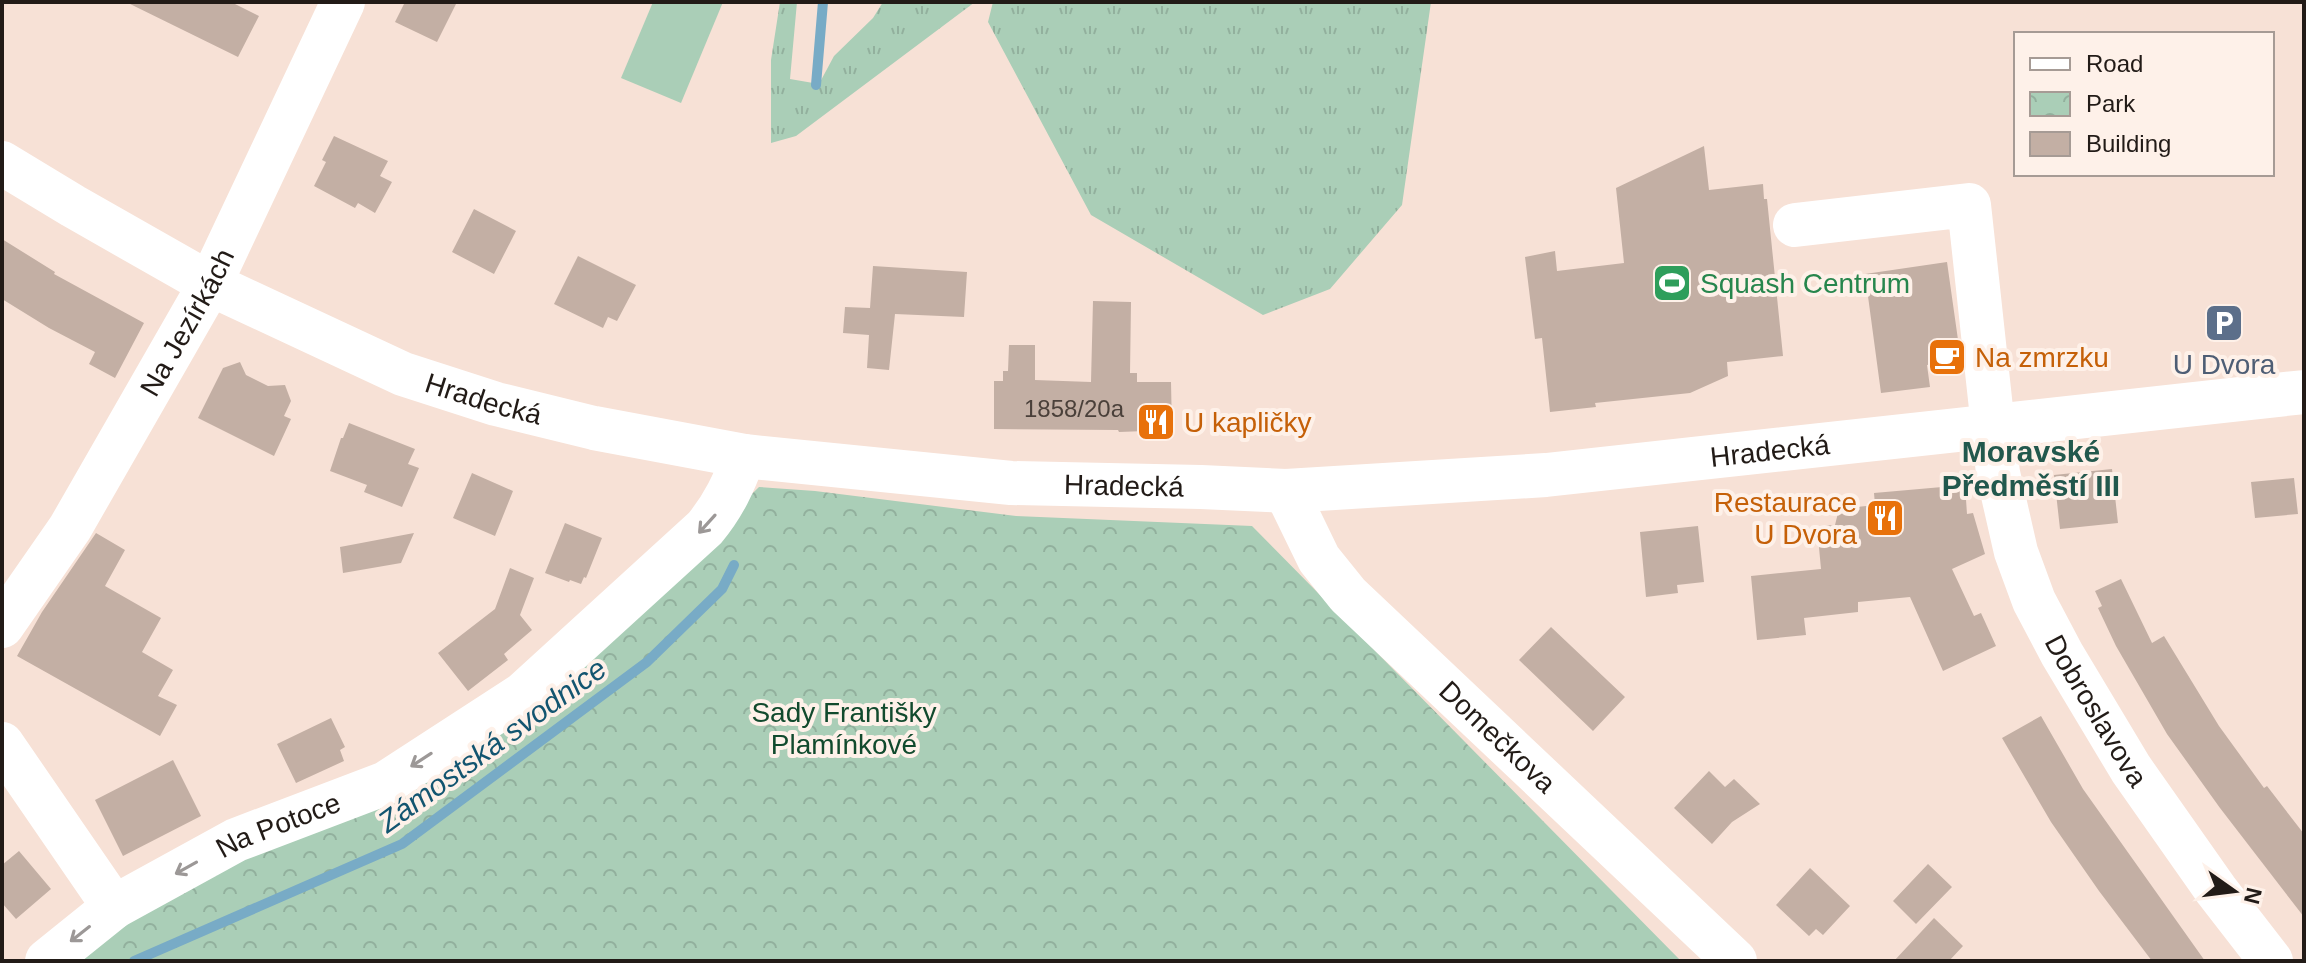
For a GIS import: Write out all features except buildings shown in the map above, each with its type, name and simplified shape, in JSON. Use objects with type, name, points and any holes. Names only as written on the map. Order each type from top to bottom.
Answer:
[{"type":"street","name":"Na Jezírkách","points":[[2,626],[70,528],[210,284],[341,3]]},
{"type":"street","name":"Hradecká","points":[[2,163],[210,284],[403,374],[496,404],[594,428],[744,456],[1011,483],[1286,491],[1546,475],[2304,392]]},
{"type":"street","name":"Dobroslavova","points":[[1795,225],[1969,205],[1998,473],[2016,552],[2034,601],[2131,769],[2216,890],[2271,961]]},
{"type":"street","name":"Na Potoce","points":[[47,961],[114,907],[236,840],[386,783],[523,694],[705,528],[731,491],[744,456]]},
{"type":"street","name":"Domečkova","points":[[1286,491],[1319,559],[1348,595],[1735,961]]},
{"type":"street","points":[[2,744],[114,907]]},
{"type":"green space","points":[[653,2],[723,2],[681,103],[621,78]]},
{"type":"green space","points":[[780,2],[797,2],[790,79],[819,84],[834,56],[873,18],[883,2],[975,2],[796,136],[771,143],[771,60]]},
{"type":"green space","points":[[993,2],[1431,2],[1402,205],[1330,289],[1263,315],[1091,215],[988,22]]},
{"type":"green space","name":"Sady Františky Plamínkové","points":[[759,487],[1016,516],[1252,526],[1681,961],[67,961],[111,926],[555,687]]},
{"type":"waterway","points":[[816,85],[823,2]]},
{"type":"waterway","name":"Zámostská svodnice","points":[[134,961],[402,844],[647,662],[722,589],[734,565]]},
{"type":"place","name":"Squash Centrum","points":[[1672,283]]},
{"type":"place","name":"U Dvora","points":[[2224,323]]},
{"type":"place","name":"Na zmrzku","points":[[1947,357]]},
{"type":"place","name":"U kapličky","points":[[1156,422]]},
{"type":"place","name":"Restaurace U Dvora","points":[[1885,518]]},
{"type":"district","name":"Moravské Předměstí III","points":[[2031,468]]}]
